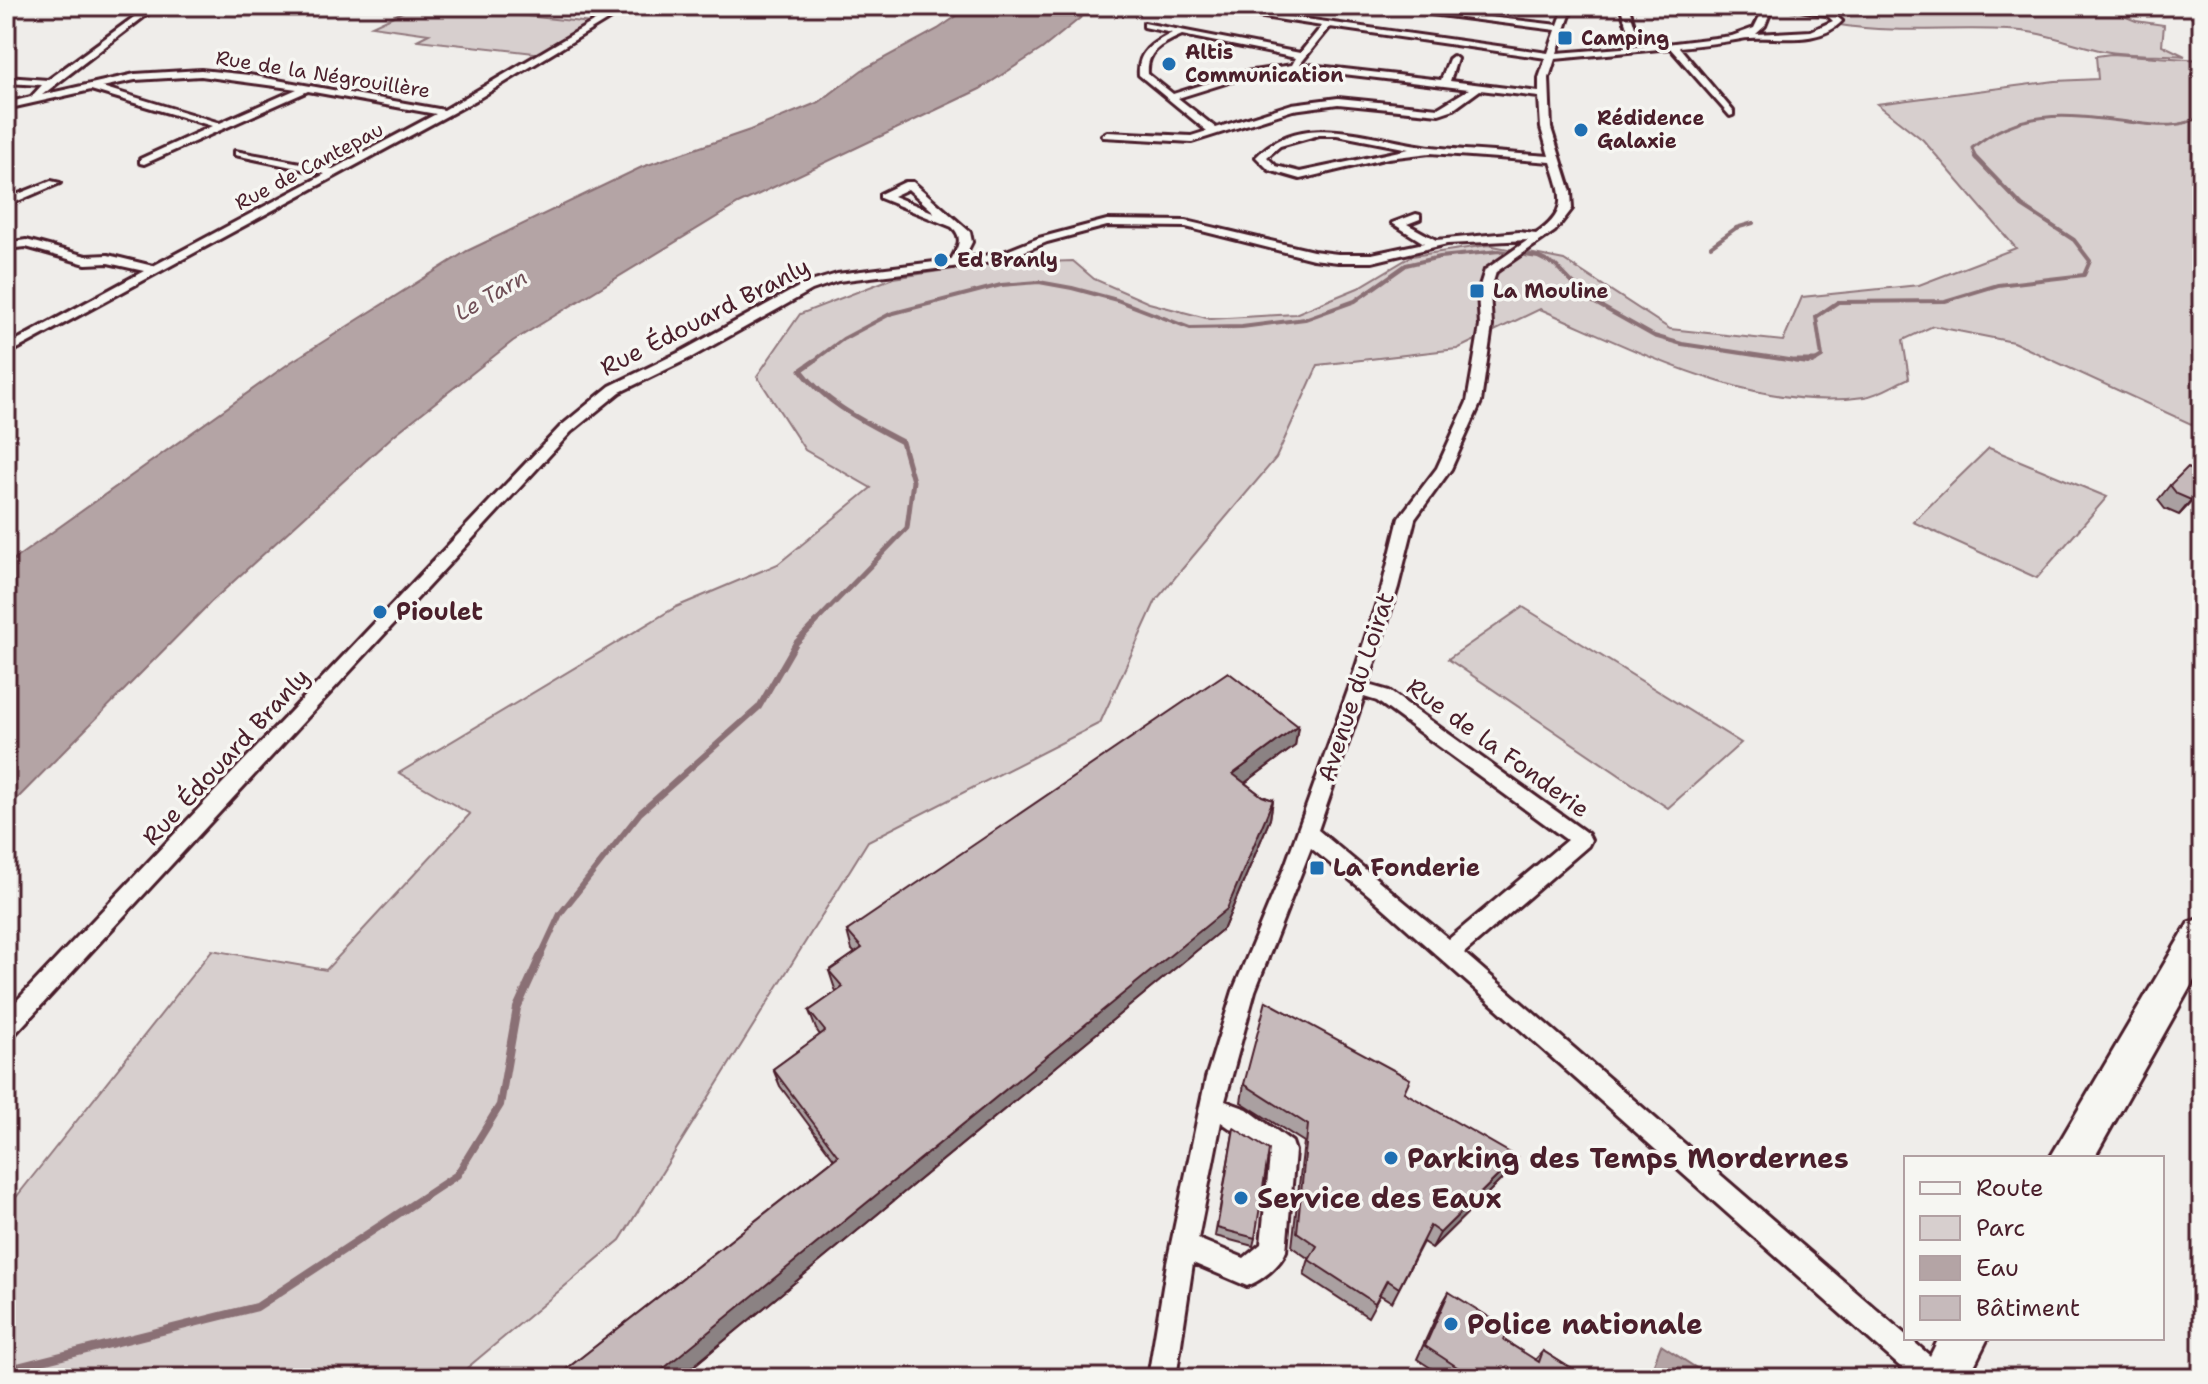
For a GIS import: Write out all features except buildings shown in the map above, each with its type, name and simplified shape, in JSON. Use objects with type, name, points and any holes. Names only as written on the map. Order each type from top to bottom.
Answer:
[{"type":"main road","points":[[2072,1156],[2202,933]]},
{"type":"main road","points":[[1942,1378],[1964,1340]]},
{"type":"street","points":[[33,98],[154,6]]},
{"type":"street","name":"Rue de Cantepau","points":[[6,351],[446,113],[626,6]]},
{"type":"street","points":[[1196,6],[1551,56],[1829,30],[1838,21],[1830,13],[1783,6]]},
{"type":"street","points":[[1540,238],[1565,212],[1566,192],[1546,128],[1544,78],[1569,6]]},
{"type":"street","points":[[1740,37],[1762,27],[1769,6]]},
{"type":"street","points":[[1388,8],[1563,23]]},
{"type":"street","points":[[1625,8],[1632,32],[1656,47]]},
{"type":"street","points":[[1548,15],[1563,23]]},
{"type":"street","points":[[1147,25],[1300,56]]},
{"type":"street","points":[[1294,67],[1328,25]]},
{"type":"street","points":[[1180,32],[1143,55],[1144,75],[1216,133]]},
{"type":"street","points":[[1672,45],[1730,113]]},
{"type":"street","points":[[1445,83],[1453,59]]},
{"type":"street","points":[[1172,97],[1260,69],[1294,67],[1544,95]]},
{"type":"street","name":"Rue de la Négrouillère","points":[[6,106],[135,77],[201,73],[308,88],[446,113]]},
{"type":"street","points":[[6,80],[50,83]]},
{"type":"street","points":[[90,86],[221,126]]},
{"type":"street","points":[[1107,135],[1192,139],[1267,114],[1316,103],[1359,102],[1439,111],[1451,107],[1478,87]]},
{"type":"street","points":[[144,161],[308,88]]},
{"type":"street","points":[[1430,150],[1369,158],[1313,175],[1271,168],[1261,157],[1276,144],[1319,132],[1357,134],[1430,150],[1554,159]]},
{"type":"street","points":[[239,153],[335,173]]},
{"type":"street","points":[[6,203],[55,183]]},
{"type":"street","points":[[955,264],[966,242],[964,232],[956,225],[909,184],[884,196],[956,225]]},
{"type":"street","points":[[1416,217],[1398,223],[1434,244]]},
{"type":"street","name":"Rue Édouard Branly","points":[[6,1028],[566,429],[598,400],[808,287],[837,278],[1001,257],[1043,240],[1107,223],[1141,221],[1186,224],[1313,255],[1338,258],[1372,258],[1434,244],[1507,235],[1540,238]]},
{"type":"street","name":"Avenue du Loirat","points":[[1162,1378],[1212,1107],[1244,991],[1307,833],[1358,688],[1390,587],[1407,518],[1444,469],[1474,402],[1486,326],[1484,292],[1491,270],[1540,238]]},
{"type":"street","points":[[6,246],[26,243],[86,260],[108,259],[154,270]]},
{"type":"street","name":"Rue de la Fonderie","points":[[1358,688],[1383,696],[1581,840],[1448,953]]},
{"type":"street","points":[[1307,833],[1934,1378]]},
{"type":"street","points":[[1184,1246],[1247,1273],[1273,1251],[1283,1151],[1238,1117],[1212,1107]]},
{"type":"green space","points":[[415,6],[591,23],[543,54],[417,40],[429,34],[372,26]]},
{"type":"green space","points":[[1942,6],[2126,6],[2121,15],[2136,21],[2164,25],[2162,45],[2185,56],[2114,53],[2020,31],[1861,28],[1840,25],[1843,21],[1837,14]]},
{"type":"green space","points":[[2111,54],[2202,60],[2202,429],[2013,342],[1933,326],[1903,340],[1909,378],[1864,397],[1823,400],[1781,396],[1698,375],[1540,309],[1457,349],[1318,365],[1276,458],[1156,600],[1100,723],[868,841],[620,1240],[455,1378],[6,1378],[6,1210],[212,950],[326,970],[470,814],[399,773],[676,607],[778,564],[871,488],[805,450],[757,376],[800,314],[893,278],[986,264],[1073,261],[1094,279],[1149,303],[1210,319],[1295,314],[1358,288],[1412,256],[1488,245],[1564,260],[1670,329],[1783,341],[1802,297],[1919,285],[2016,248],[1923,140],[1877,104],[2055,81],[2098,79],[2096,56]]},
{"type":"green space","points":[[1989,448],[2107,497],[2037,578],[1913,522]]},
{"type":"green space","points":[[1523,607],[1741,743],[1668,808],[1448,659]]},
{"type":"water","name":"Le Tarn","points":[[971,6],[1095,6],[1042,49],[980,89],[738,204],[513,341],[394,435],[211,602],[6,810],[6,565],[291,362],[467,251],[642,167],[750,130],[819,102],[862,70],[938,29]]},
{"type":"water","points":[[1661,1345],[1710,1377],[1672,1378],[1653,1366]]},
{"type":"waterway","points":[[1975,157],[1972,148],[1991,134],[2030,119],[2071,116],[2170,125],[2186,123],[2202,116]]},
{"type":"waterway","points":[[1812,363],[1822,357],[1816,317],[1838,302],[1945,301],[1998,285],[2084,275],[2090,261],[2074,240],[2022,206],[1975,157]]},
{"type":"waterway","points":[[1711,246],[1736,228],[1753,223]]},
{"type":"waterway","points":[[811,363],[843,339],[890,314],[1001,285],[1039,282],[1072,288],[1117,300],[1190,328],[1242,327],[1305,319],[1355,301],[1406,265],[1440,257],[1499,251],[1538,257],[1556,266],[1588,299],[1654,336],[1682,344],[1808,363]]},
{"type":"waterway","points":[[814,361],[801,370],[811,382],[847,412],[902,442],[913,481],[907,528],[815,623]]},
{"type":"waterway","points":[[1795,361],[1815,361]]},
{"type":"waterway","points":[[540,957],[560,914],[640,813],[759,707],[796,643],[817,621]]},
{"type":"waterway","points":[[6,1370],[257,1307],[457,1175],[500,1105],[517,1008],[541,955]]},
{"type":"place","name":"Camping","points":[[1565,38]]},
{"type":"place","name":"Altis Communication","points":[[1169,64]]},
{"type":"place","name":"Rédidence Galaxie","points":[[1581,130]]},
{"type":"place","name":"Ed Branly","points":[[941,260]]},
{"type":"place","name":"La Mouline","points":[[1477,291]]},
{"type":"place","name":"Pioulet","points":[[380,612]]},
{"type":"place","name":"La Fonderie","points":[[1317,868]]},
{"type":"place","name":"Parking des Temps Mordernes","points":[[1391,1158]]},
{"type":"place","name":"Service des Eaux","points":[[1241,1198]]},
{"type":"place","name":"Police nationale","points":[[1451,1324]]}]
